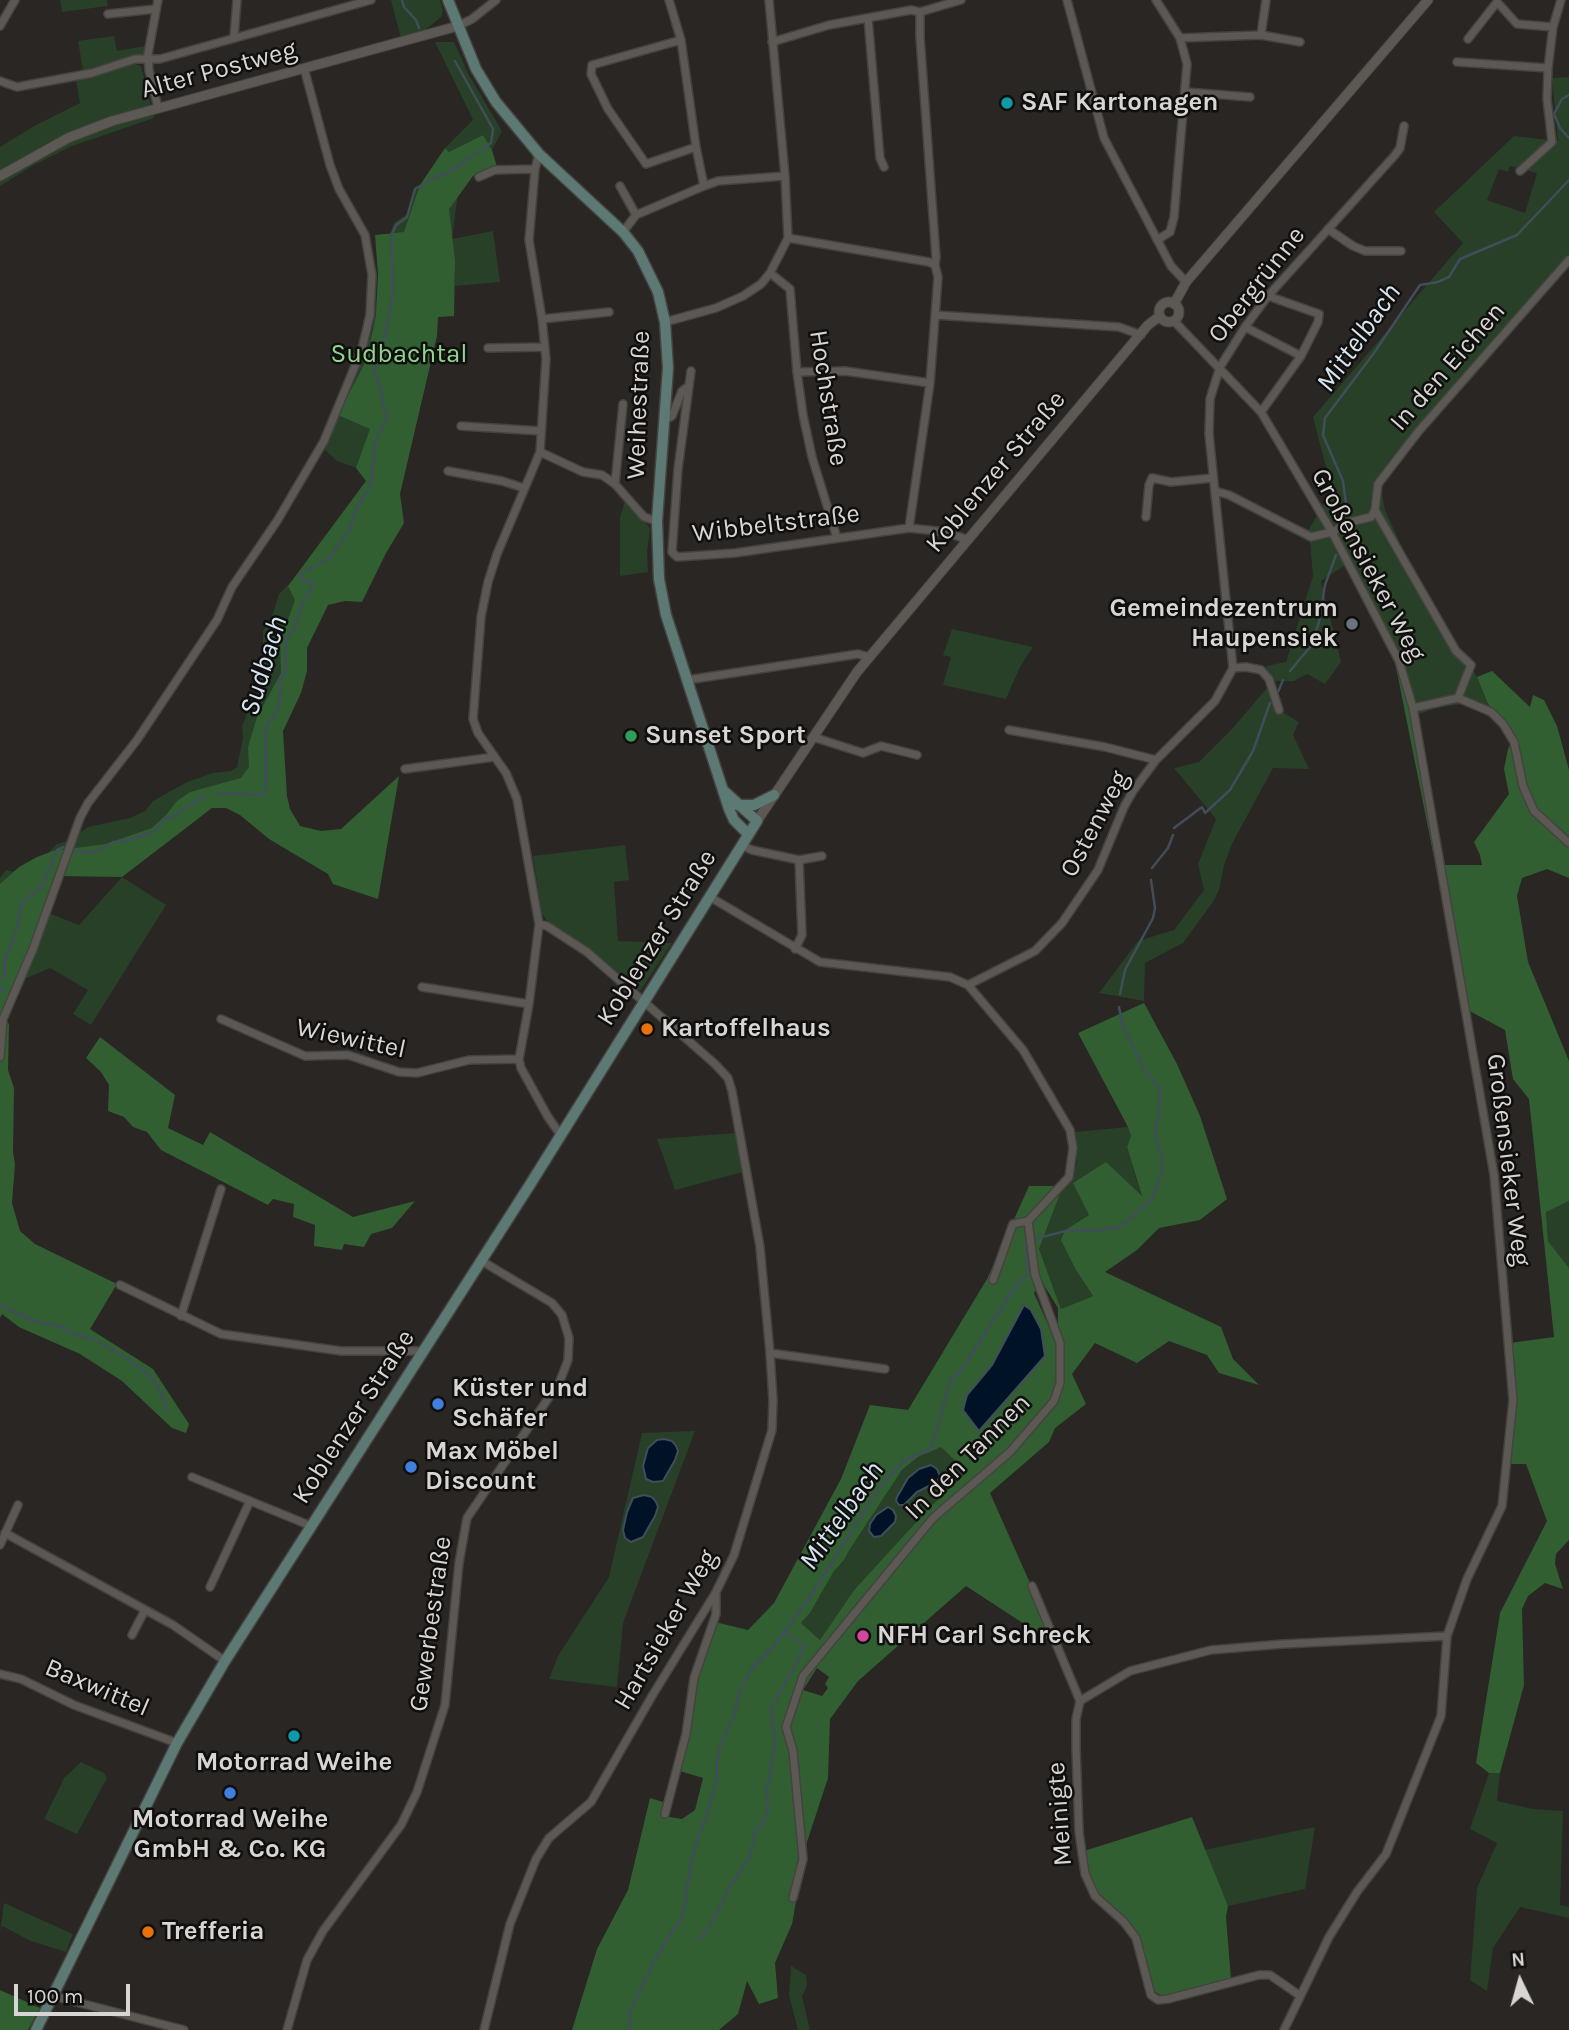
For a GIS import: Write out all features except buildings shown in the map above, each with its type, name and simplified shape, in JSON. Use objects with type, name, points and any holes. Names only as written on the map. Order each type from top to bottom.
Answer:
[{"type":"main road","name":"Weihestraße","points":[[448,0],[477,69],[496,103],[539,155],[623,232],[650,271],[658,292],[665,321],[668,368],[657,521],[659,579],[666,615],[734,820],[748,834]]},
{"type":"main road","name":"Weihestraße","points":[[724,790],[757,821]]},
{"type":"main road","points":[[737,805],[754,805],[774,795]]},
{"type":"main road","name":"Koblenzer Straße","points":[[36,2030],[177,1743],[225,1661],[424,1351],[757,821]]},
{"type":"street","points":[[0,26],[15,0]]},
{"type":"street","points":[[158,0],[148,59],[158,108]]},
{"type":"street","points":[[234,37],[237,0]]},
{"type":"street","points":[[0,81],[17,86],[92,73],[135,59],[160,59],[371,0]]},
{"type":"street","points":[[458,26],[472,19],[496,0]]},
{"type":"street","points":[[669,0],[681,40],[704,186]]},
{"type":"street","points":[[665,321],[730,303],[761,284],[789,239],[769,0]]},
{"type":"street","points":[[772,42],[829,25],[924,10],[961,0]]},
{"type":"street","points":[[1067,0],[1104,138],[1171,267],[1186,282]]},
{"type":"street","points":[[1156,0],[1180,38],[1187,64],[1174,217],[1170,232],[1157,240]]},
{"type":"street","points":[[1261,35],[1266,0]]},
{"type":"street","points":[[1166,319],[1179,312],[1174,304],[1186,282],[1428,0]]},
{"type":"street","points":[[1520,171],[1552,142],[1547,99],[1548,68],[1553,27],[1561,0]]},
{"type":"street","points":[[1468,39],[1497,2],[1517,24],[1553,27]]},
{"type":"street","points":[[108,14],[156,9]]},
{"type":"street","points":[[909,528],[930,383],[938,277],[935,265],[924,10]]},
{"type":"street","points":[[868,18],[880,158],[884,167]]},
{"type":"street","name":"Alter Postweg","points":[[0,176],[68,138],[112,121],[458,26]]},
{"type":"street","points":[[1180,38],[1261,35],[1300,41]]},
{"type":"street","points":[[681,40],[592,65],[591,74],[608,109],[646,164],[696,146]]},
{"type":"street","points":[[1457,62],[1548,68]]},
{"type":"street","points":[[0,1056],[3,1018],[33,949],[79,818],[137,740],[217,620],[232,587],[278,521],[324,441],[362,349],[370,315],[372,275],[365,235],[339,189],[330,165],[304,68]]},
{"type":"street","points":[[1186,92],[1251,97]]},
{"type":"street","name":"Obergrünne","points":[[1220,367],[1268,296],[1395,155],[1400,148],[1404,126]]},
{"type":"street","points":[[539,155],[529,240],[545,347],[545,396],[540,452],[497,554],[481,617],[473,719],[478,733],[506,773],[517,799],[539,924],[519,1059],[541,1105],[560,1133]]},
{"type":"street","points":[[479,177],[495,170],[536,169]]},
{"type":"street","points":[[623,232],[636,215],[718,181],[785,176]]},
{"type":"street","points":[[620,186],[636,215]]},
{"type":"street","name":"Obergrünne","points":[[1328,229],[1365,251],[1401,251]]},
{"type":"street","points":[[789,239],[935,265]]},
{"type":"street","name":"In den Eichen","points":[[1376,510],[1378,484],[1418,432],[1569,260]]},
{"type":"street","name":"Hochstraße","points":[[770,273],[790,289],[797,372],[812,457],[837,538]]},
{"type":"street","points":[[1261,412],[1301,356],[1318,322],[1319,314],[1268,296]]},
{"type":"street","name":"Koblenzer Straße","points":[[757,821],[869,657],[1148,325],[1166,319],[1159,310],[1162,305],[1174,304]]},
{"type":"street","points":[[542,319],[609,312]]},
{"type":"street","points":[[935,315],[1119,327],[1141,335]]},
{"type":"street","name":"Großensieker Weg","points":[[1166,319],[1220,367],[1261,412],[1332,532],[1399,662],[1413,708],[1494,1175],[1513,1400],[1502,1506],[1467,1578],[1447,1636],[1441,1716],[1386,1854],[1357,1892],[1329,1937],[1284,2030]]},
{"type":"street","points":[[1245,327],[1301,356]]},
{"type":"street","points":[[488,348],[545,347]]},
{"type":"street","points":[[1220,367],[1210,399],[1209,434],[1233,668],[1261,670],[1269,679],[1279,710]]},
{"type":"street","name":"Wibbeltstraße","points":[[691,371],[678,469],[672,552],[677,556],[735,553],[909,528],[946,532],[968,540]]},
{"type":"street","points":[[797,372],[845,371],[930,383]]},
{"type":"street","name":"Wibbeltstraße","points":[[664,420],[672,416],[682,391],[689,386]]},
{"type":"street","points":[[615,484],[623,404]]},
{"type":"street","points":[[460,426],[541,431]]},
{"type":"street","points":[[540,452],[583,472],[602,475],[615,484],[644,517],[657,521]]},
{"type":"street","points":[[449,471],[524,488]]},
{"type":"street","points":[[1146,517],[1149,485],[1153,478],[1171,482],[1213,478]]},
{"type":"street","points":[[1215,491],[1229,495],[1311,537],[1371,517],[1376,510],[1456,651],[1471,665],[1458,698]]},
{"type":"street","points":[[687,680],[858,654],[869,657]]},
{"type":"street","name":"Ostenweg","points":[[968,985],[1035,951],[1062,923],[1098,870],[1125,806],[1156,760],[1215,701],[1233,668]]},
{"type":"street","points":[[1413,708],[1458,698],[1491,712],[1503,723],[1514,742],[1523,786],[1534,811],[1569,843]]},
{"type":"street","points":[[1009,730],[1105,747],[1156,760]]},
{"type":"street","points":[[813,737],[863,753],[881,746],[917,755]]},
{"type":"street","points":[[405,769],[494,757]]},
{"type":"street","name":"Koblenzer Straße","points":[[741,845],[799,860],[822,856]]},
{"type":"street","points":[[795,949],[802,935],[799,860]]},
{"type":"street","points":[[709,897],[820,962],[950,977],[968,985],[1023,1050],[1070,1130],[1073,1148],[1069,1177],[1028,1221],[1013,1224],[993,1280]]},
{"type":"street","name":"Hartsieker Weg","points":[[484,2030],[510,1924],[536,1859],[549,1838],[591,1802],[716,1592],[734,1555],[772,1430],[770,1353],[760,1247],[732,1091],[727,1078],[715,1064],[587,952],[547,926],[539,924]]},
{"type":"street","points":[[422,987],[529,1004]]},
{"type":"street","name":"Wiewittel","points":[[221,1019],[305,1056],[348,1055],[399,1072],[417,1073],[469,1060],[519,1059]]},
{"type":"street","points":[[181,1316],[221,1189]]},
{"type":"street","name":"In den Tannen","points":[[793,1898],[803,1859],[793,1751],[786,1727],[803,1676],[933,1518],[1010,1451],[1054,1401],[1060,1383],[1060,1343],[1035,1275],[1028,1221]]},
{"type":"street","name":"Gewerbestraße","points":[[286,2030],[307,1960],[323,1931],[401,1825],[417,1792],[446,1706],[459,1563],[467,1518],[559,1381],[568,1360],[569,1338],[562,1315],[552,1303],[480,1260]]},
{"type":"street","points":[[120,1284],[221,1334],[341,1351],[424,1351]]},
{"type":"street","points":[[770,1353],[885,1368]]},
{"type":"street","points":[[192,1477],[311,1526]]},
{"type":"street","points":[[211,1587],[250,1502]]},
{"type":"street","points":[[0,1545],[18,1505]]},
{"type":"street","points":[[5,1533],[173,1625],[225,1661]]},
{"type":"street","name":"Meinigte","points":[[1032,1586],[1080,1701],[1076,1719],[1079,1832],[1085,1874],[1095,1896],[1124,1922],[1136,1938],[1151,1995],[1158,2000],[1168,1999],[1259,1975],[1270,1975],[1299,1995]]},
{"type":"street","points":[[665,1814],[686,1734],[694,1678],[716,1614],[716,1592]]},
{"type":"street","points":[[132,1635],[145,1610]]},
{"type":"street","points":[[1080,1701],[1130,1671],[1211,1650],[1447,1636]]},
{"type":"street","name":"Baxwittel","points":[[0,1674],[21,1679],[74,1705],[177,1743]]},
{"type":"street","points":[[53,1996],[184,2030]]},
{"type":"green space","points":[[60,0],[107,0],[108,6],[62,12]]},
{"type":"green space","points":[[391,0],[440,0],[443,11],[441,17],[425,30],[401,38]]},
{"type":"green space","points":[[114,36],[117,51],[145,46],[145,53],[83,70],[78,41]]},
{"type":"green space","points":[[435,42],[454,42],[469,75],[502,131],[492,150],[483,135],[449,152],[445,148],[473,120]]},
{"type":"green space","points":[[133,63],[141,66],[154,118],[72,146],[0,186],[0,147],[80,103],[76,81]]},
{"type":"green space","points":[[1569,77],[1569,265],[1417,436],[1380,485],[1385,510],[1412,569],[1477,677],[1487,703],[1502,724],[1494,717],[1464,704],[1439,707],[1416,715],[1401,660],[1350,562],[1321,581],[1341,662],[1325,684],[1307,674],[1294,681],[1273,681],[1281,711],[1299,722],[1293,735],[1309,769],[1273,768],[1232,844],[1213,902],[1183,943],[1145,963],[1144,1001],[1099,993],[1138,941],[1174,930],[1204,890],[1198,864],[1216,819],[1174,768],[1199,762],[1232,729],[1272,682],[1266,666],[1286,662],[1313,576],[1309,529],[1332,490],[1313,417],[1463,243],[1434,212],[1514,136],[1558,141],[1552,78]],"holes":[[[1510,166],[1537,173],[1525,213],[1487,200],[1499,169],[1508,172]]]},
{"type":"green space","points":[[483,135],[492,150],[497,167],[473,176],[449,209],[455,261],[454,316],[438,317],[437,336],[400,494],[404,523],[362,602],[345,601],[328,605],[307,648],[307,671],[301,693],[283,731],[287,796],[290,809],[300,826],[321,831],[341,829],[399,776],[378,899],[333,884],[328,874],[269,839],[240,815],[226,808],[212,808],[122,877],[58,876],[6,1020],[9,1024],[8,1070],[14,1088],[15,1164],[12,1203],[20,1231],[35,1244],[117,1284],[90,1329],[153,1369],[189,1424],[186,1433],[172,1428],[122,1381],[80,1354],[19,1327],[2,1314],[0,1318],[0,884],[19,867],[53,851],[106,844],[152,828],[177,801],[190,792],[241,778],[249,767],[248,747],[257,717],[281,673],[280,642],[295,600],[288,586],[366,481],[356,468],[370,429],[338,415],[366,361],[376,316],[378,274],[375,235],[404,232],[420,185],[445,148],[449,152]]},
{"type":"green space","name":"Sudbachtal","points":[[415,188],[458,192],[452,239],[493,231],[500,282],[455,286],[455,261],[439,310],[432,360],[308,639],[279,730],[278,755],[153,845],[65,866],[0,1018],[0,878],[6,870],[16,872],[37,864],[57,844],[68,841],[88,827],[130,818],[187,782],[213,773],[231,771],[237,767],[243,738],[242,726],[247,714],[258,703],[256,683],[263,662],[263,631],[272,616],[279,594],[298,578],[368,486],[369,472],[337,461],[325,450],[372,332],[379,279],[390,234],[394,223],[407,214]]},
{"type":"green space","points":[[625,501],[650,528],[648,572],[620,576],[620,517]]},
{"type":"green space","points":[[952,629],[1033,647],[1020,667],[1006,699],[943,685],[951,657],[943,655]]},
{"type":"green space","points":[[1399,661],[1441,865],[1482,865],[1474,842],[1509,794],[1504,769],[1512,742],[1487,702],[1477,677],[1492,671],[1530,707],[1533,695],[1544,700],[1557,726],[1569,770],[1569,878],[1547,869],[1522,878],[1517,896],[1528,962],[1569,1061],[1569,1201],[1546,1212],[1548,1241],[1569,1268],[1569,1540],[1556,1554],[1555,1564],[1563,1589],[1545,1583],[1528,1596],[1522,1609],[1524,1685],[1500,1773],[1489,1773],[1476,1763],[1500,1613],[1547,1521],[1526,1464],[1508,1464],[1513,1400],[1510,1343],[1554,1337],[1529,1099],[1513,1079],[1505,1030],[1464,1008],[1396,667]]},
{"type":"green space","points":[[625,845],[629,880],[614,882],[618,941],[672,943],[640,991],[590,950],[549,923],[542,914],[533,856]]},
{"type":"green space","points":[[122,877],[166,905],[91,1025],[73,1014],[88,990],[50,968],[22,980],[46,912],[79,925]]},
{"type":"green space","points":[[1144,1003],[1177,1064],[1200,1116],[1227,1199],[1200,1220],[1159,1228],[1137,1250],[1105,1272],[1221,1327],[1233,1359],[1259,1385],[1219,1373],[1207,1355],[1169,1341],[1137,1363],[1095,1343],[1072,1374],[1086,1404],[1055,1428],[1049,1442],[990,1493],[1058,1646],[966,1586],[858,1681],[830,1719],[828,1778],[806,1845],[792,1924],[775,1963],[778,1998],[759,2004],[747,1981],[738,2014],[719,2030],[572,2030],[597,1949],[628,1890],[650,1798],[666,1803],[663,1816],[682,1819],[695,1810],[703,1778],[680,1771],[696,1678],[715,1622],[748,1630],[774,1603],[841,1479],[870,1405],[908,1410],[987,1279],[1029,1186],[1063,1186],[1039,1249],[1061,1309],[1093,1296],[1061,1240],[1065,1230],[1089,1215],[1073,1183],[1106,1162],[1142,1196],[1127,1147],[1131,1136],[1128,1127],[1078,1033]],"holes":[[[1042,1282],[1058,1308],[1058,1325],[1049,1327],[1034,1293]],[[1024,1306],[979,1430],[967,1395],[992,1365]],[[941,1447],[967,1472],[931,1506],[854,1590],[820,1640],[801,1623],[902,1470],[918,1457]],[[817,1668],[829,1677],[825,1684],[828,1688],[822,1696],[803,1690]]]},
{"type":"green space","points":[[100,1037],[175,1095],[168,1128],[203,1145],[210,1132],[353,1217],[415,1201],[392,1228],[371,1234],[364,1247],[344,1244],[342,1250],[314,1246],[315,1225],[293,1217],[294,1204],[273,1199],[268,1205],[161,1150],[147,1132],[133,1127],[124,1117],[108,1111],[109,1085],[101,1072],[86,1058]]},
{"type":"green space","points":[[1128,1127],[1131,1136],[1127,1147],[1142,1198],[1089,1215],[1065,1230],[1076,1270],[1093,1296],[1061,1309],[1039,1249],[1063,1186],[1071,1179],[1077,1163],[1075,1132]]},
{"type":"green space","points":[[736,1133],[743,1172],[675,1190],[657,1139]]},
{"type":"green space","points":[[1569,1201],[1569,1268],[1548,1241],[1546,1211]]},
{"type":"green space","points":[[695,1431],[623,1623],[617,1687],[549,1679],[558,1656],[609,1577],[642,1433]]},
{"type":"green space","points":[[941,1446],[967,1471],[854,1590],[820,1640],[801,1623],[902,1470],[918,1457]],"holes":[[[888,1507],[893,1511],[895,1522],[881,1536],[874,1536],[869,1531],[870,1524]]]},
{"type":"green space","points":[[81,1762],[104,1773],[107,1778],[77,1834],[44,1819],[64,1778]]},
{"type":"green space","points":[[1489,1773],[1500,1773],[1497,1801],[1533,1809],[1563,1811],[1560,1905],[1569,1907],[1569,1918],[1520,1907],[1493,1948],[1487,1991],[1470,1980],[1477,1888],[1497,1843],[1470,1829]]},
{"type":"green space","points":[[1192,1817],[1228,1906],[1226,1917],[1231,1979],[1162,1996],[1154,1991],[1140,1938],[1100,1897],[1088,1873],[1084,1851]]},
{"type":"green space","points":[[1315,1827],[1305,1889],[1228,1906],[1204,1850]]},
{"type":"green space","points":[[4,1903],[73,1934],[66,1952],[31,1941],[2,1926],[0,1934]]},
{"type":"green space","points":[[791,1966],[806,1975],[807,1986],[802,1996],[810,2030],[798,2030],[789,1995]]},
{"type":"green space","points":[[0,1990],[40,2008],[28,2030],[0,2030]]},
{"type":"water","points":[[1024,1305],[1031,1310],[1041,1329],[1045,1356],[979,1431],[963,1410],[967,1395],[992,1365]]},
{"type":"water","points":[[657,1440],[672,1441],[678,1451],[663,1481],[653,1482],[646,1479],[643,1466],[648,1448]]},
{"type":"water","points":[[931,1465],[937,1469],[940,1476],[937,1482],[917,1492],[904,1505],[899,1505],[897,1497],[908,1478],[919,1469]]},
{"type":"water","points":[[644,1495],[652,1497],[658,1507],[643,1537],[631,1542],[625,1538],[623,1530],[627,1512],[633,1498]]},
{"type":"water","points":[[888,1507],[896,1516],[895,1522],[881,1536],[874,1537],[869,1531],[870,1524],[876,1515]]},
{"type":"waterway","name":"Sudbach","points":[[402,0],[419,28]]},
{"type":"waterway","name":"Sudbach","points":[[217,793],[262,795],[266,790],[265,728],[277,711],[281,691],[279,682],[286,670],[287,637],[296,628],[295,623],[304,600],[312,589],[312,582],[300,580],[300,574],[329,558],[350,529],[356,509],[371,484],[376,439],[386,421],[374,369],[384,340],[393,292],[391,236],[396,225],[407,217],[415,189],[446,174],[491,143],[493,129],[455,61]]},
{"type":"waterway","name":"Mittelbach","points":[[1569,95],[1562,99],[1554,114],[1560,128],[1569,138]]},
{"type":"waterway","name":"Mittelbach","points":[[1347,511],[1343,481],[1323,435],[1325,418],[1420,285],[1449,277],[1460,259],[1517,235],[1569,180]]},
{"type":"waterway","name":"Mittelbach","points":[[1346,539],[1349,528]]},
{"type":"waterway","name":"Mittelbach","points":[[1290,671],[1311,646],[1319,622],[1325,585],[1336,555]]},
{"type":"waterway","name":"Mittelbach","points":[[1278,692],[1283,680]]},
{"type":"waterway","name":"Mittelbach","points":[[1174,828],[1202,807],[1205,813],[1230,790],[1253,751],[1270,703]]},
{"type":"waterway","name":"Sudbach","points":[[74,852],[96,852],[113,842],[129,840],[154,831],[165,819],[204,796]]},
{"type":"waterway","name":"Mittelbach","points":[[1152,868],[1168,848],[1173,835]]},
{"type":"waterway","name":"Sudbach","points":[[5,978],[5,960],[16,932],[22,903],[42,886],[57,850],[64,847]]},
{"type":"waterway","name":"Mittelbach","points":[[1120,994],[1125,970],[1153,918],[1155,908],[1151,880]]},
{"type":"waterway","name":"Sudbach","points":[[0,992],[4,986]]},
{"type":"waterway","name":"Mittelbach","points":[[630,2030],[629,2012],[655,1959],[683,1915],[693,1852],[717,1778],[720,1746],[734,1717],[740,1692],[753,1667],[773,1647],[807,1601],[882,1484],[905,1460],[925,1452],[932,1446],[951,1380],[962,1369],[1013,1289],[1028,1274],[1026,1241],[1070,1230],[1092,1231],[1120,1227],[1152,1199],[1162,1173],[1162,1160],[1155,1131],[1160,1089],[1145,1071],[1122,1023],[1119,1007]]},
{"type":"waterway","points":[[0,1305],[31,1320],[65,1328],[69,1332],[90,1338],[118,1353],[148,1374],[162,1393],[167,1411]]},
{"type":"waterway","points":[[699,1940],[709,1928],[732,1883],[750,1857],[755,1832],[765,1820],[775,1744],[771,1709],[805,1646],[783,1632]]},
{"type":"place","name":"SAF Kartonagen","points":[[1007,103]]},
{"type":"place","name":"Gemeindezentrum Haupensiek","points":[[1352,624]]},
{"type":"place","name":"Sunset Sport","points":[[631,736]]},
{"type":"place","name":"Kartoffelhaus","points":[[647,1029]]},
{"type":"place","name":"Küster und Schäfer","points":[[438,1404]]},
{"type":"place","name":"Max Möbel Discount","points":[[411,1467]]},
{"type":"place","name":"NFH Carl Schreck","points":[[863,1636]]},
{"type":"place","name":"Motorrad Weihe","points":[[294,1736]]},
{"type":"place","name":"Motorrad Weihe GmbH & Co. KG","points":[[230,1793]]},
{"type":"place","name":"Trefferia","points":[[148,1932]]}]
